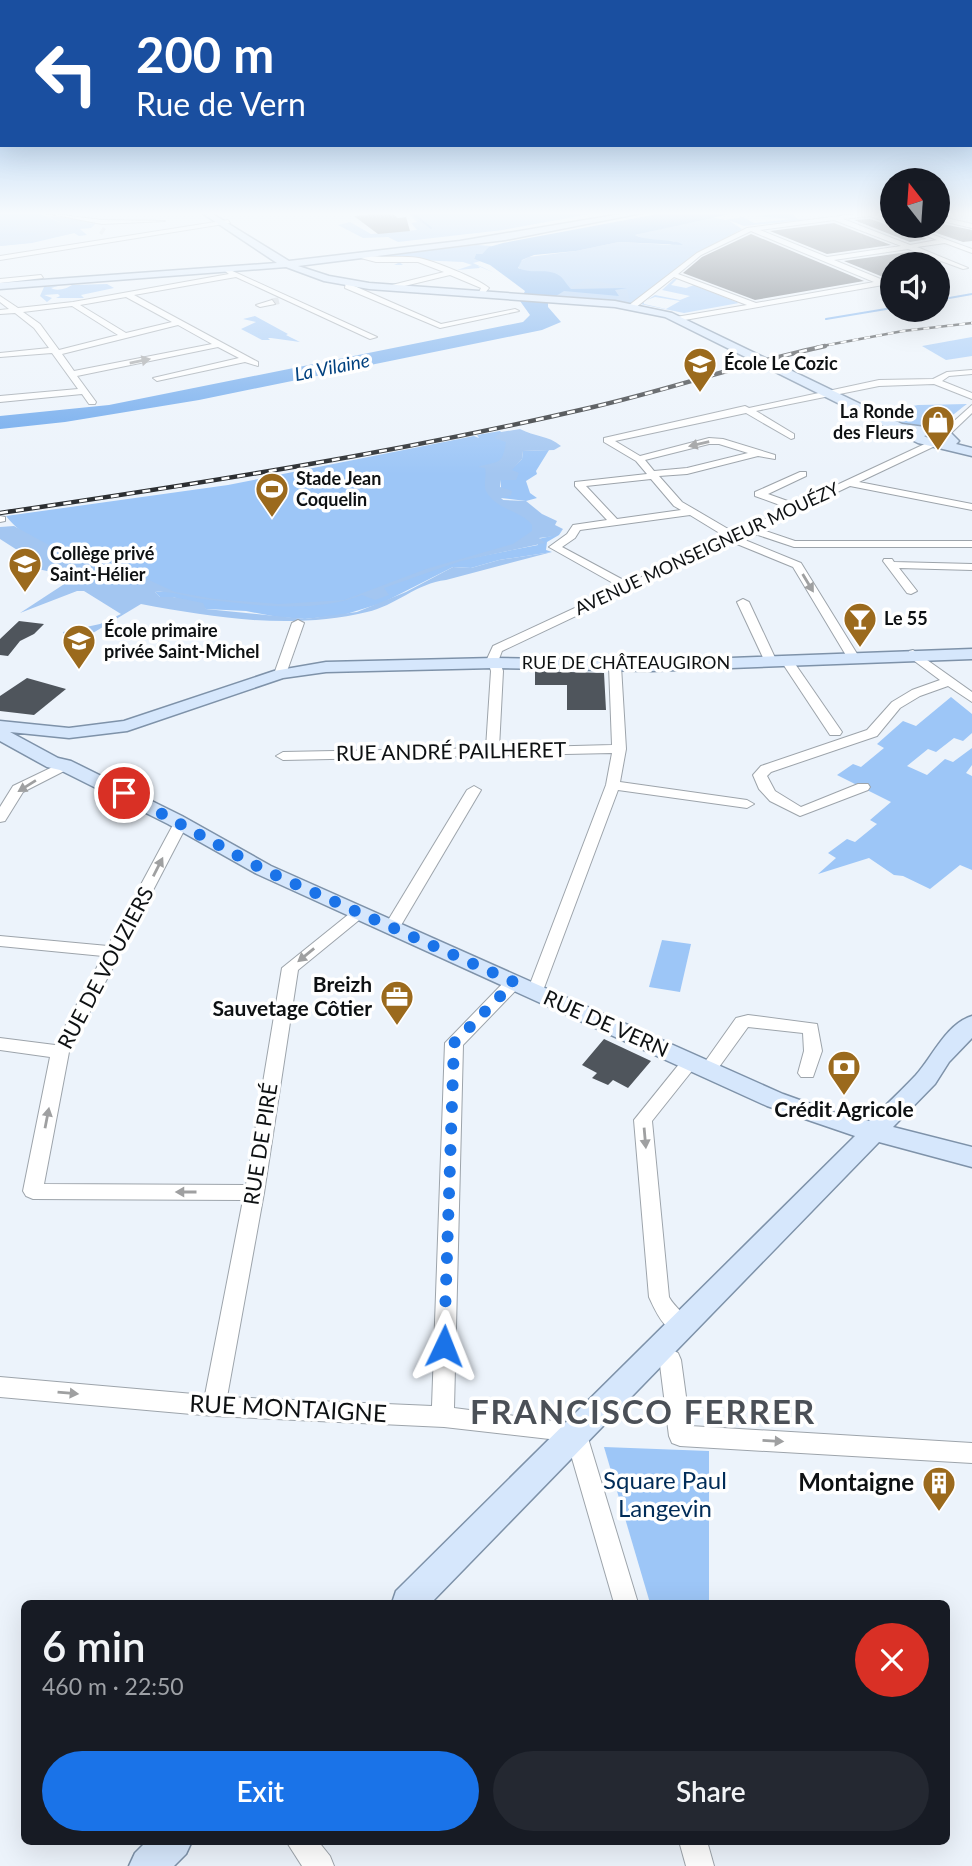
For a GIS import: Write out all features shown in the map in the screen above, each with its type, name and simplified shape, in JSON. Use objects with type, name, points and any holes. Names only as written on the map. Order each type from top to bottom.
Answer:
[{"type":"main road","points":[[562,300],[635,307],[679,318],[819,388],[972,452]]},
{"type":"main road","points":[[936,437],[972,445]]},
{"type":"main road","name":"RUE DE CHÂTEAUGIRON","points":[[4,727],[69,733],[127,726],[280,674],[326,667],[494,663],[615,666],[972,654]]},
{"type":"main road","name":"RUE DE VERN","points":[[4,727],[53,763],[65,765],[181,823],[264,870],[699,1066],[814,1115],[972,1157]]},
{"type":"main road","points":[[411,1600],[926,1078],[972,1024]]},
{"type":"main road","points":[[148,1866],[169,1845]]},
{"type":"street","points":[[2,300],[37,326],[92,402]]},
{"type":"street","points":[[0,312],[98,300]]},
{"type":"street","points":[[138,300],[251,362],[157,377]]},
{"type":"street","points":[[288,300],[373,337]]},
{"type":"street","points":[[380,300],[440,326],[515,312]]},
{"type":"street","points":[[635,307],[643,300]]},
{"type":"street","points":[[743,300],[756,305]]},
{"type":"street","points":[[679,318],[784,300]]},
{"type":"street","points":[[260,304],[272,302]]},
{"type":"street","points":[[74,304],[125,336]]},
{"type":"street","points":[[0,355],[56,351],[181,322]]},
{"type":"street","points":[[73,374],[222,344]]},
{"type":"street","points":[[935,381],[947,374],[972,370]]},
{"type":"street","points":[[720,407],[819,388],[887,382],[935,381],[972,396]]},
{"type":"street","points":[[819,388],[745,410],[607,440],[639,459],[678,504],[732,537],[797,565],[853,657]]},
{"type":"street","points":[[0,398],[84,391]]},
{"type":"street","points":[[745,410],[791,436]]},
{"type":"street","name":"AVENUE MONSEIGNEUR MOUÉZY","points":[[494,663],[493,654],[497,649],[847,482],[936,437],[953,418],[968,412]]},
{"type":"street","points":[[639,459],[709,441],[720,441],[772,457]]},
{"type":"street","points":[[614,521],[578,484],[687,471],[758,453]]},
{"type":"street","points":[[796,507],[759,494],[803,474]]},
{"type":"street","points":[[847,482],[972,507]]},
{"type":"street","points":[[629,587],[554,547],[571,536],[577,527],[691,512]]},
{"type":"street","points":[[750,529],[794,544],[972,544]]},
{"type":"street","points":[[873,544],[911,592]]},
{"type":"street","points":[[891,565],[972,567]]},
{"type":"street","points":[[743,602],[779,662],[835,732]]},
{"type":"street","points":[[280,674],[298,623]]},
{"type":"street","points":[[913,654],[972,698]]},
{"type":"street","points":[[492,751],[497,671],[494,663]]},
{"type":"street","points":[[444,1417],[442,1388],[454,1043],[524,987],[613,785],[619,749],[615,666]]},
{"type":"street","points":[[863,787],[800,811],[776,801],[763,785],[760,775],[766,769],[872,733],[896,705],[916,693],[950,681]]},
{"type":"street","name":"RUE ANDRÉ PAILHERET","points":[[283,756],[619,749]]},
{"type":"street","points":[[0,818],[18,789],[65,765]]},
{"type":"street","points":[[613,785],[747,804]]},
{"type":"street","points":[[392,927],[474,790]]},
{"type":"street","name":"RUE DE VOUZIERS","points":[[181,823],[60,1052],[33,1191],[254,1193]]},
{"type":"street","name":"RUE DE PIRÉ","points":[[214,1406],[254,1193],[290,968],[359,913]]},
{"type":"street","points":[[0,941],[114,952]]},
{"type":"street","points":[[681,1325],[667,1313],[659,1297],[643,1120],[742,1022],[755,1021],[811,1028],[813,1051],[807,1073]]},
{"type":"street","points":[[0,1044],[60,1052]]},
{"type":"street","points":[[656,1350],[670,1360],[680,1436],[972,1453]]},
{"type":"street","name":"RUE MONTAIGNE","points":[[0,1387],[214,1406],[444,1417],[576,1432]]},
{"type":"street","points":[[576,1432],[625,1600]]},
{"type":"street","points":[[303,1845],[320,1866]]},
{"type":"street","points":[[694,1845],[700,1866]]},
{"type":"green space","points":[[587,300],[637,300],[632,304]]},
{"type":"green space","points":[[674,300],[732,300],[739,303],[684,313],[640,304],[644,302],[666,309],[680,301]]},
{"type":"green space","points":[[255,316],[300,342],[271,338],[262,340],[241,329],[256,322],[243,319]]},
{"type":"green space","points":[[972,337],[972,356],[946,360],[922,346]]},
{"type":"green space","points":[[967,404],[942,423],[928,429],[906,425],[880,412],[918,405]]},
{"type":"green space","name":"Stade Jean Coquelin","points":[[500,431],[511,442],[494,494],[543,527],[518,545],[461,560],[538,545],[538,539],[556,535],[563,529],[559,535],[547,542],[546,550],[552,552],[499,560],[471,568],[453,567],[382,603],[343,615],[305,619],[278,617],[246,611],[206,609],[173,597],[160,597],[155,592],[164,592],[57,553],[20,530],[6,516],[228,485],[474,436],[479,438],[477,435]]},
{"type":"green space","points":[[549,450],[536,471],[537,474],[526,481],[530,493],[537,498],[526,501],[501,498],[501,480],[522,459],[523,451]]},
{"type":"green space","points":[[951,697],[972,714],[972,733],[963,741],[954,738],[936,752],[928,749],[907,766],[927,775],[945,759],[953,762],[972,748],[972,765],[966,773],[972,776],[972,870],[960,865],[930,889],[903,876],[894,875],[869,858],[818,874],[836,858],[828,853],[847,839],[855,842],[877,824],[870,820],[891,802],[837,775],[853,764],[861,767],[884,748],[877,744],[903,721],[916,726]]},
{"type":"green space","points":[[662,940],[691,944],[680,992],[649,987]]},
{"type":"green space","name":"Square Paul Langevin","points":[[604,1447],[709,1451],[709,1600],[649,1600]]},
{"type":"shaded area","points":[[590,300],[630,300],[627,303]]},
{"type":"shaded area","points":[[520,429],[561,446],[554,450],[523,451],[522,459],[512,470],[519,473],[516,480],[501,480],[500,487],[512,491],[511,495],[501,498],[503,500],[526,501],[542,514],[557,521],[555,525],[563,529],[556,536],[539,538],[545,543],[461,561],[384,588],[389,595],[375,600],[362,595],[343,601],[324,604],[283,606],[202,599],[155,592],[160,597],[203,603],[206,609],[305,619],[357,612],[406,592],[453,567],[471,568],[499,560],[552,552],[425,585],[377,609],[339,617],[311,620],[254,620],[141,604],[68,648],[63,632],[100,624],[121,614],[84,591],[77,591],[20,613],[75,577],[33,568],[25,555],[0,539],[0,527],[14,526],[78,561],[104,558],[123,562],[127,570],[175,592],[215,599],[279,604],[344,600],[426,569],[513,544],[532,531],[532,525],[490,497],[485,488],[485,468],[478,467],[501,459],[506,442],[494,438],[501,432]]},
{"type":"water","name":"La Vilaine","points":[[549,300],[548,307],[561,322],[542,330],[199,400],[65,422],[0,429],[0,416],[109,405],[523,322],[530,315],[520,301]]},
{"type":"building","points":[[19,621],[44,624],[34,634],[20,641],[8,656],[0,655],[0,639]]},
{"type":"building","points":[[535,671],[604,673],[606,710],[567,710],[567,685],[535,685]]},
{"type":"building","points":[[27,678],[66,689],[34,715],[0,711],[0,696]]},
{"type":"building","points":[[604,1039],[651,1061],[628,1088],[613,1080],[608,1085],[592,1078],[597,1073],[582,1065]]},
{"type":"waterway","points":[[826,319],[880,310]]},
{"type":"tunnel","points":[[272,302],[282,300]]},
{"type":"railway","points":[[817,347],[903,331],[972,323]]},
{"type":"railway","points":[[0,513],[222,479],[443,439],[619,401],[825,346]]},
{"type":"place","name":"École Le Cozic","points":[[700,394]]},
{"type":"place","name":"La Ronde des Fleurs","points":[[938,452]]},
{"type":"place","name":"Stade Jean Coquelin","points":[[272,519]]},
{"type":"place","name":"Collège privé Saint-Hélier","points":[[25,594]]},
{"type":"place","name":"Le 55","points":[[860,649]]},
{"type":"place","name":"École primaire privée Saint-Michel","points":[[79,671]]},
{"type":"place","name":"Breizh Sauvetage Côtier","points":[[397,1027]]},
{"type":"place","name":"Crédit Agricole","points":[[844,1097]]},
{"type":"place","name":"Montaigne","points":[[939,1513]]},
{"type":"district","name":"FRANCISCO FERRER","points":[[643,1412]]},
{"type":"route","points":[[124,793],[264,870],[514,982],[454,1043],[444,1346]]}]
